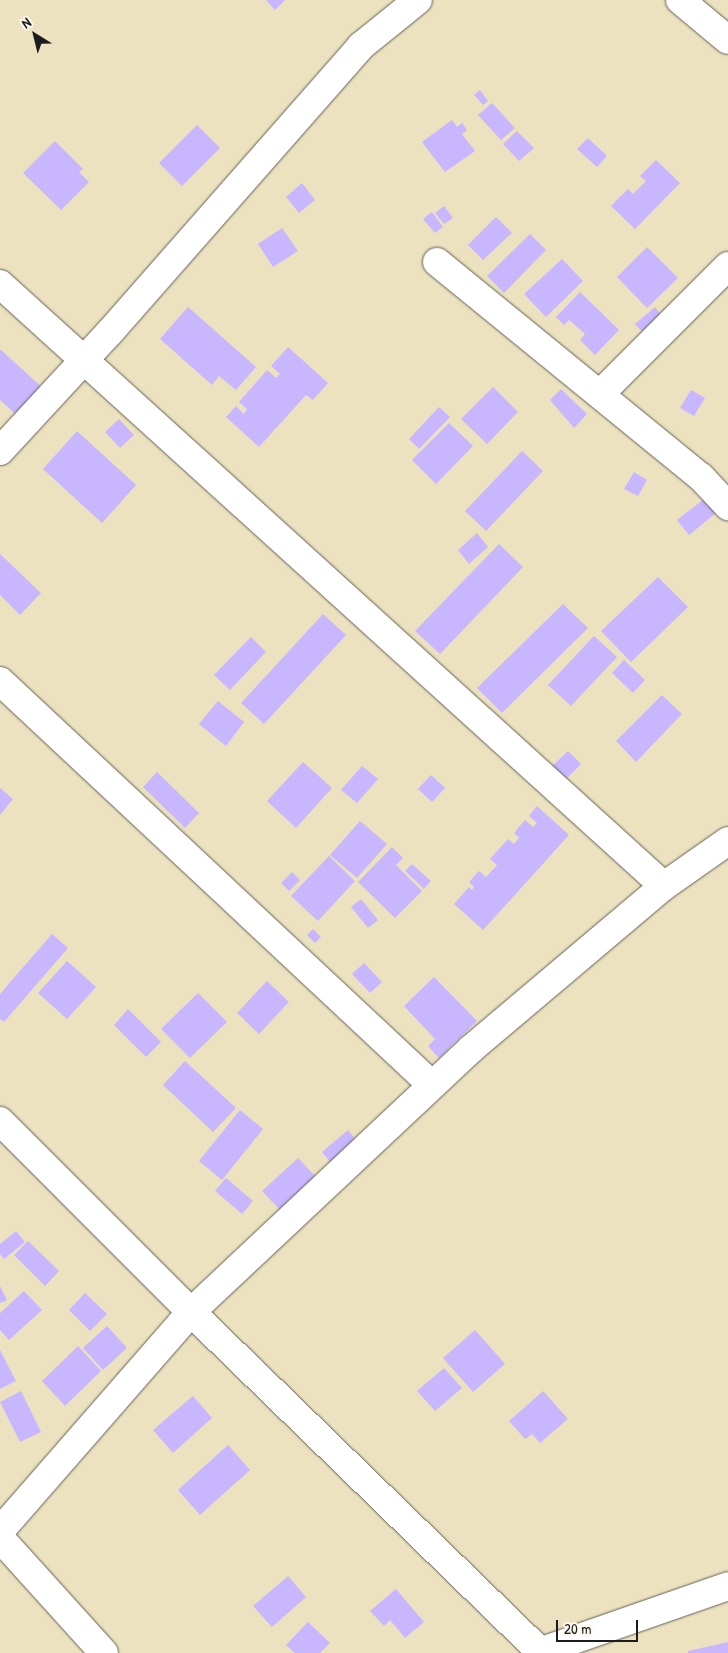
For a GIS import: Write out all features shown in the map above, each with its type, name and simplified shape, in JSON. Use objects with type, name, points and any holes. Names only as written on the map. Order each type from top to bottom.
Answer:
[{"type":"street","points":[[0,451],[85,360],[361,46],[418,0]]},
{"type":"street","points":[[680,0],[728,40]]},
{"type":"street","points":[[437,262],[701,477],[728,506]]},
{"type":"street","points":[[600,394],[728,266]]},
{"type":"street","points":[[0,284],[664,886]]},
{"type":"street","points":[[0,681],[432,1085]]},
{"type":"street","points":[[0,1531],[191,1312],[471,1049],[664,886],[728,841]]},
{"type":"street","points":[[0,1121],[191,1312],[539,1652],[728,1586]]},
{"type":"street","points":[[0,1538],[104,1653]]},
{"type":"building","points":[[266,0],[285,0],[275,10]]},
{"type":"building","points":[[480,90],[488,101],[483,105],[474,95]]},
{"type":"building","points":[[492,103],[515,128],[501,140],[478,115]]},
{"type":"building","points":[[452,120],[457,127],[462,123],[467,130],[462,134],[475,151],[445,172],[422,142]]},
{"type":"building","points":[[197,125],[220,148],[182,186],[159,163]]},
{"type":"building","points":[[517,131],[534,148],[519,161],[503,144]]},
{"type":"building","points":[[588,138],[607,156],[597,167],[577,149]]},
{"type":"building","points":[[55,141],[83,169],[79,172],[89,182],[61,210],[23,173]]},
{"type":"building","points":[[656,160],[680,183],[635,229],[611,206],[628,189],[633,194],[646,181],[640,176]]},
{"type":"building","points":[[302,183],[315,200],[299,213],[286,197]]},
{"type":"building","points":[[444,206],[453,218],[444,224],[435,213]]},
{"type":"building","points":[[432,212],[443,227],[435,233],[423,219]]},
{"type":"building","points":[[496,217],[512,233],[483,260],[468,245]]},
{"type":"building","points":[[282,228],[298,251],[273,267],[258,244]]},
{"type":"building","points":[[530,234],[546,250],[504,293],[487,276]]},
{"type":"building","points":[[647,247],[678,278],[647,308],[617,277]]},
{"type":"building","points":[[562,259],[583,281],[546,317],[524,294]]},
{"type":"building","points":[[580,292],[619,330],[595,355],[580,340],[585,334],[569,320],[564,325],[556,317]]},
{"type":"building","points":[[188,307],[256,367],[236,390],[219,376],[212,385],[160,339]]},
{"type":"building","points":[[655,307],[665,320],[646,336],[635,324]]},
{"type":"building","points":[[288,347],[328,383],[313,400],[306,395],[259,447],[226,417],[236,406],[244,414],[247,409],[239,402],[267,370],[276,378],[280,374],[271,366]]},
{"type":"building","points":[[0,349],[46,391],[21,419],[0,400]]},
{"type":"building","points":[[493,387],[518,412],[487,444],[461,419]]},
{"type":"building","points":[[561,389],[587,414],[574,428],[550,400]]},
{"type":"building","points":[[691,390],[705,398],[694,416],[680,408]]},
{"type":"building","points":[[439,407],[450,417],[419,449],[409,439]]},
{"type":"building","points":[[119,419],[134,435],[120,448],[105,432]]},
{"type":"building","points":[[449,423],[473,446],[436,484],[412,460]]},
{"type":"building","points":[[77,431],[136,485],[102,523],[43,469]]},
{"type":"building","points":[[522,451],[543,471],[486,531],[465,511]]},
{"type":"building","points":[[634,472],[647,480],[638,496],[624,489]]},
{"type":"building","points":[[704,499],[716,513],[689,535],[677,520]]},
{"type":"building","points":[[477,533],[488,547],[469,564],[458,550]]},
{"type":"building","points":[[499,544],[523,567],[440,654],[415,631]]},
{"type":"building","points":[[0,554],[41,593],[20,615],[0,595]]},
{"type":"building","points":[[658,577],[688,607],[631,662],[601,631]]},
{"type":"building","points":[[563,604],[588,628],[502,713],[477,688]]},
{"type":"building","points":[[323,614],[346,635],[264,724],[241,703]]},
{"type":"building","points":[[594,636],[617,657],[571,706],[548,685]]},
{"type":"building","points":[[251,637],[266,652],[230,690],[214,675]]},
{"type":"building","points":[[624,660],[645,680],[633,693],[612,673]]},
{"type":"building","points":[[662,695],[682,714],[636,762],[616,741]]},
{"type":"building","points":[[218,701],[244,722],[226,746],[199,724]]},
{"type":"building","points":[[568,751],[581,764],[561,784],[547,771]]},
{"type":"building","points":[[303,762],[332,788],[296,828],[267,801]]},
{"type":"building","points":[[362,766],[378,779],[357,803],[341,790]]},
{"type":"building","points":[[157,772],[199,813],[185,828],[143,787]]},
{"type":"building","points":[[431,775],[445,788],[432,802],[418,789]]},
{"type":"building","points":[[0,788],[13,799],[0,815]]},
{"type":"building","points":[[537,806],[569,835],[483,930],[454,904],[469,887],[472,890],[474,887],[469,882],[479,871],[486,877],[497,865],[490,859],[508,839],[514,844],[519,838],[514,833],[525,820],[533,827],[537,823],[529,816]]},
{"type":"building","points":[[360,821],[387,844],[357,878],[330,855]]},
{"type":"building","points":[[392,847],[403,858],[396,865],[422,891],[395,918],[358,882]]},
{"type":"building","points":[[329,856],[355,881],[318,921],[291,896]]},
{"type":"building","points":[[412,864],[431,881],[424,889],[405,871]]},
{"type":"building","points":[[292,872],[300,880],[289,891],[281,883]]},
{"type":"building","points":[[361,899],[378,920],[368,928],[351,907]]},
{"type":"building","points":[[313,929],[321,937],[315,943],[307,935]]},
{"type":"building","points":[[52,934],[68,948],[4,1022],[0,1019],[0,994]]},
{"type":"building","points":[[67,961],[96,987],[67,1019],[38,993]]},
{"type":"building","points":[[364,963],[382,982],[370,993],[352,974]]},
{"type":"building","points":[[434,977],[477,1021],[439,1058],[428,1046],[435,1039],[404,1006]]},
{"type":"building","points":[[267,981],[289,1002],[259,1034],[237,1013]]},
{"type":"building","points":[[198,993],[227,1022],[190,1058],[161,1029]]},
{"type":"building","points":[[128,1009],[161,1042],[146,1057],[114,1025]]},
{"type":"building","points":[[185,1061],[236,1108],[213,1132],[163,1085]]},
{"type":"building","points":[[240,1110],[263,1129],[222,1180],[199,1161]]},
{"type":"building","points":[[348,1130],[360,1145],[334,1167],[322,1152]]},
{"type":"building","points":[[298,1158],[318,1179],[282,1212],[262,1191]]},
{"type":"building","points":[[226,1178],[253,1201],[242,1214],[215,1191]]},
{"type":"building","points":[[16,1231],[25,1242],[4,1259],[0,1254],[0,1244]]},
{"type":"building","points":[[28,1241],[59,1271],[45,1286],[14,1255]]},
{"type":"building","points":[[0,1286],[7,1300],[0,1303]]},
{"type":"building","points":[[24,1291],[42,1310],[9,1340],[0,1330],[0,1313]]},
{"type":"building","points":[[85,1293],[107,1314],[90,1331],[69,1310]]},
{"type":"building","points":[[107,1326],[127,1348],[103,1370],[83,1348]]},
{"type":"building","points":[[475,1330],[505,1364],[473,1392],[443,1358]]},
{"type":"building","points":[[78,1346],[101,1371],[65,1406],[42,1381]]},
{"type":"building","points":[[0,1350],[16,1381],[0,1389]]},
{"type":"building","points":[[444,1368],[462,1388],[435,1411],[417,1391]]},
{"type":"building","points":[[21,1391],[41,1432],[20,1442],[0,1402]]},
{"type":"building","points":[[543,1391],[568,1419],[540,1443],[532,1434],[525,1439],[509,1421]]},
{"type":"building","points":[[193,1396],[212,1418],[173,1453],[153,1430]]},
{"type":"building","points":[[228,1445],[250,1470],[200,1515],[178,1490]]},
{"type":"building","points":[[288,1576],[306,1597],[272,1627],[253,1606]]},
{"type":"building","points":[[396,1589],[424,1622],[405,1638],[390,1620],[384,1626],[370,1611]]},
{"type":"building","points":[[308,1622],[330,1643],[320,1653],[295,1653],[286,1645]]},
{"type":"building","points":[[728,1642],[728,1653],[688,1653],[688,1651]]}]
